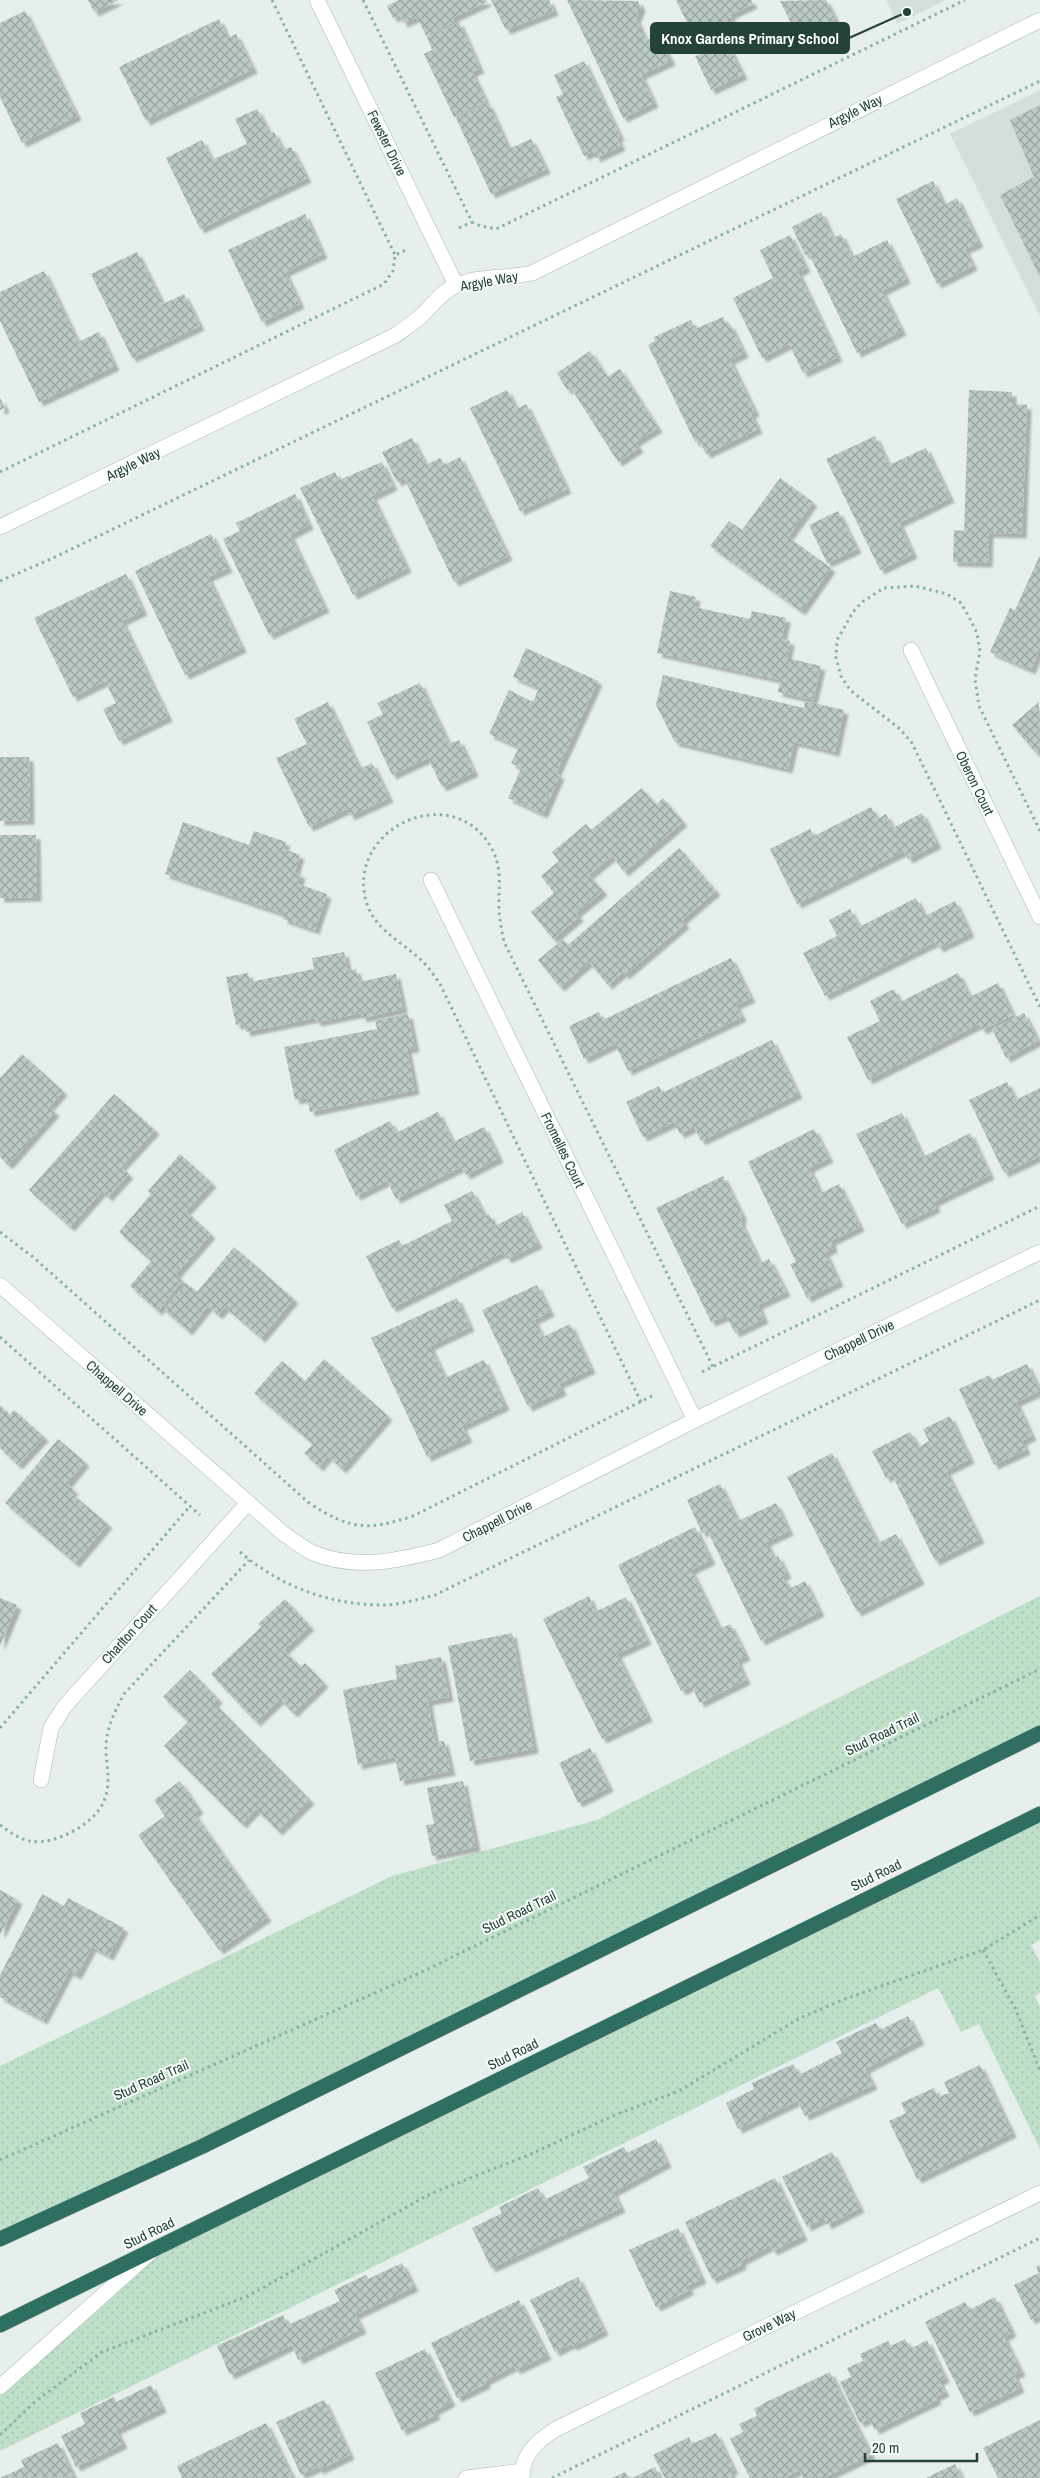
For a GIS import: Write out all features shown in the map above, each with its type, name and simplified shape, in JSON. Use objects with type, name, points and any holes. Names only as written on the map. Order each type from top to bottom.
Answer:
[{"type":"highway","points":[[0,2239],[221,2137],[1040,1733]]},
{"type":"highway","name":"Stud Road","points":[[0,2325],[1040,1814]]},
{"type":"street","name":"Fewster Drive","points":[[317,0],[456,286]]},
{"type":"street","name":"Argyle Way","points":[[0,527],[396,335],[422,315],[444,292],[456,286],[487,278],[532,273],[1040,20]]},
{"type":"street","name":"Oberon Court","points":[[911,650],[1040,917]]},
{"type":"street","name":"Fromelles Court","points":[[431,880],[695,1420]]},
{"type":"street","name":"Chappell Drive","points":[[0,1285],[247,1504],[284,1534],[313,1552],[345,1562],[373,1563],[439,1550],[695,1420],[1040,1252]]},
{"type":"street","name":"Charlton Court","points":[[41,1780],[51,1728],[64,1707],[247,1504]]},
{"type":"street","name":"Grove Way","points":[[522,2475],[530,2449],[556,2429],[1040,2193]]},
{"type":"street","points":[[0,2387],[157,2248]]},
{"type":"street","points":[[466,2478],[522,2475]]},
{"type":"path","points":[[0,472],[384,284],[394,271],[396,255],[272,0]]},
{"type":"path","points":[[363,0],[472,222],[496,229],[965,0]]},
{"type":"path","points":[[0,580],[77,547],[1040,81]]},
{"type":"path","points":[[458,228],[472,222]]},
{"type":"path","points":[[396,255],[412,248]]},
{"type":"path","points":[[702,1372],[1040,1206]]},
{"type":"path","points":[[0,1232],[33,1257],[309,1504],[331,1518],[352,1525],[371,1527],[413,1516],[656,1394]]},
{"type":"path","points":[[237,1550],[260,1569],[285,1583],[311,1594],[334,1600],[383,1605],[435,1595],[1040,1300]]},
{"type":"path","points":[[0,1337],[200,1515]]},
{"type":"path","points":[[0,1728],[190,1506]]},
{"type":"path","points":[[0,1825],[29,1841],[43,1842],[60,1838],[77,1830],[91,1818],[104,1803],[107,1790],[108,1729],[124,1694],[249,1560]]},
{"type":"path","name":"Stud Road Trail","points":[[0,2160],[424,1971],[1040,1669]]},
{"type":"path","points":[[0,2435],[36,2400],[102,2352],[248,2296],[430,2194],[531,2154],[618,2114],[679,2091],[800,2018],[845,1998],[983,1950],[1040,1915]]},
{"type":"path","points":[[983,1950],[1016,2010],[1040,2071]]},
{"type":"path","points":[[552,2478],[1040,2238]]},
{"type":"shaded area","points":[[886,0],[946,0],[897,24]]},
{"type":"shaded area","points":[[1040,90],[1040,316],[950,134]]},
{"type":"green space","points":[[1040,1596],[1040,1733],[0,2239],[0,2066],[392,1876],[597,1820]]},
{"type":"green space","points":[[1040,1815],[1040,1940],[1031,1945],[1040,1962],[1040,1993],[1035,1996],[1040,2007],[1040,2149],[979,2024],[961,2032],[938,1988],[0,2451],[0,2387],[157,2248]]},
{"type":"building","points":[[88,0],[119,0],[94,12]]},
{"type":"building","points":[[399,0],[486,0],[487,2],[452,18],[454,22],[426,36],[417,17],[403,23],[400,15],[393,18],[387,6]]},
{"type":"building","points":[[491,0],[549,0],[554,11],[506,30]]},
{"type":"building","points":[[567,0],[638,1],[641,7],[636,19],[645,38],[662,43],[671,61],[641,75],[654,103],[623,118]]},
{"type":"building","points":[[676,0],[751,0],[753,4],[730,15],[735,25],[728,28],[734,40],[727,43],[743,75],[711,90],[695,56],[702,54]]},
{"type":"building","points":[[826,0],[835,19],[798,37],[780,1]]},
{"type":"building","points":[[25,11],[77,116],[22,143],[0,97],[0,23]]},
{"type":"building","points":[[219,19],[228,38],[236,34],[253,69],[146,121],[119,67]]},
{"type":"building","points":[[459,22],[480,69],[472,72],[486,102],[454,117],[424,54],[432,50],[427,37]]},
{"type":"building","points":[[584,61],[620,136],[617,138],[621,146],[596,158],[593,151],[584,156],[556,97],[563,94],[554,75]]},
{"type":"building","points":[[488,103],[509,149],[531,139],[546,169],[491,194],[456,118]]},
{"type":"building","points":[[1040,105],[1040,277],[1000,195],[1034,177],[1010,120]]},
{"type":"building","points":[[257,109],[270,134],[274,132],[283,150],[291,147],[307,178],[200,229],[166,158],[202,140],[212,160],[247,144],[235,119]]},
{"type":"building","points":[[933,181],[944,205],[957,198],[979,243],[965,249],[973,266],[937,284],[896,199]]},
{"type":"building","points":[[821,212],[833,238],[841,234],[852,257],[887,240],[906,279],[882,291],[902,331],[857,353],[809,254],[805,255],[792,227]]},
{"type":"building","points":[[305,214],[323,254],[285,272],[300,304],[262,322],[228,250]]},
{"type":"building","points":[[790,235],[806,268],[798,272],[838,357],[803,373],[789,344],[762,358],[733,298],[773,278],[760,250]]},
{"type":"building","points":[[137,252],[163,304],[184,294],[200,326],[132,358],[91,274]]},
{"type":"building","points":[[44,271],[78,342],[99,332],[115,366],[39,402],[0,321],[0,292]]},
{"type":"building","points":[[723,317],[727,326],[730,324],[744,353],[730,360],[755,412],[751,414],[758,429],[706,454],[699,440],[695,442],[648,345],[655,341],[654,337],[691,320],[695,329]]},
{"type":"building","points":[[590,351],[607,377],[620,369],[658,428],[635,442],[639,448],[618,462],[571,388],[567,390],[557,373]]},
{"type":"building","points":[[507,390],[517,409],[526,404],[567,489],[520,511],[470,408]]},
{"type":"building","points":[[969,390],[1012,392],[1012,404],[1027,405],[1022,534],[989,533],[988,563],[953,562],[954,530],[964,531]]},
{"type":"building","points":[[0,398],[5,408],[0,410]]},
{"type":"building","points":[[875,436],[889,465],[926,448],[950,498],[899,523],[913,554],[880,570],[826,459]]},
{"type":"building","points":[[412,438],[426,465],[440,458],[444,465],[460,457],[508,556],[454,582],[404,478],[397,482],[382,452]]},
{"type":"building","points":[[382,462],[393,486],[372,496],[407,568],[353,595],[300,488],[335,472],[339,480]]},
{"type":"building","points":[[780,478],[813,502],[788,537],[831,568],[801,611],[710,546],[729,521],[742,530]]},
{"type":"building","points":[[295,494],[309,525],[290,535],[325,608],[269,635],[223,539],[240,531],[236,523]]},
{"type":"building","points":[[838,511],[857,549],[827,563],[809,525]]},
{"type":"building","points":[[211,534],[228,568],[208,577],[242,648],[185,675],[135,571]]},
{"type":"building","points":[[1040,555],[1040,648],[1031,670],[990,652],[1010,608],[1015,610]]},
{"type":"building","points":[[126,574],[143,611],[122,621],[168,717],[119,741],[103,709],[116,703],[105,681],[73,697],[34,618]]},
{"type":"building","points":[[670,591],[696,597],[694,607],[750,619],[752,611],[786,618],[782,639],[790,641],[787,658],[821,666],[813,700],[778,692],[780,680],[657,653]]},
{"type":"building","points":[[526,648],[598,681],[556,773],[560,775],[543,814],[508,798],[521,768],[511,763],[519,747],[489,734],[509,690],[533,702],[539,688],[513,677]]},
{"type":"building","points":[[663,675],[804,708],[805,701],[844,710],[835,752],[794,742],[788,769],[675,742],[656,705]]},
{"type":"building","points":[[420,683],[449,744],[459,740],[474,772],[442,787],[428,758],[392,775],[367,722],[383,714],[377,703]]},
{"type":"building","points":[[328,702],[360,769],[372,763],[389,798],[350,816],[347,809],[309,827],[276,758],[307,744],[294,719]]},
{"type":"building","points":[[1039,702],[1040,749],[1036,753],[1012,725]]},
{"type":"building","points":[[0,757],[29,757],[30,820],[0,821]]},
{"type":"building","points":[[642,788],[656,805],[663,798],[683,822],[624,872],[612,856],[589,875],[603,891],[576,913],[579,917],[553,939],[531,912],[554,893],[541,876],[559,861],[552,852],[586,824],[591,830]]},
{"type":"building","points":[[871,807],[877,819],[886,814],[893,828],[922,813],[937,844],[908,859],[904,851],[797,904],[770,849],[810,829],[814,836]]},
{"type":"building","points":[[183,822],[249,845],[254,831],[286,842],[284,849],[300,855],[295,872],[301,874],[298,884],[327,894],[315,930],[283,919],[284,914],[165,874]]},
{"type":"building","points":[[0,835],[36,835],[37,897],[0,898]]},
{"type":"building","points":[[679,848],[716,891],[682,920],[685,924],[625,975],[623,972],[608,985],[589,962],[560,987],[538,960],[563,939],[568,945]]},
{"type":"building","points":[[916,898],[925,916],[955,901],[970,933],[939,948],[935,942],[825,996],[803,953],[837,936],[829,920],[850,909],[859,927]]},
{"type":"building","points":[[344,952],[348,971],[356,969],[359,982],[396,974],[403,1009],[362,1018],[361,1013],[317,1022],[315,1018],[246,1032],[244,1024],[236,1025],[226,977],[248,973],[250,982],[314,969],[312,958]]},
{"type":"building","points":[[731,958],[751,998],[736,1005],[742,1017],[628,1071],[615,1044],[584,1059],[569,1026],[599,1012],[603,1020]]},
{"type":"building","points":[[958,973],[970,997],[998,983],[1013,1015],[982,1030],[979,1024],[868,1080],[847,1037],[880,1021],[870,1001],[894,989],[900,1002]]},
{"type":"building","points":[[1024,1013],[1038,1041],[1006,1058],[992,1029]]},
{"type":"building","points":[[408,1014],[415,1048],[407,1049],[415,1090],[310,1112],[307,1098],[295,1100],[284,1047],[377,1029],[375,1021]]},
{"type":"building","points":[[772,1040],[798,1094],[701,1141],[694,1127],[680,1134],[674,1122],[643,1137],[626,1102],[659,1086],[662,1093]]},
{"type":"building","points":[[22,1054],[63,1091],[49,1107],[55,1112],[8,1165],[0,1157],[0,1078]]},
{"type":"building","points":[[1007,1082],[1016,1100],[1040,1088],[1040,1156],[1004,1173],[969,1100]]},
{"type":"building","points":[[114,1094],[155,1130],[121,1167],[129,1174],[108,1197],[102,1191],[70,1227],[29,1190]]},
{"type":"building","points":[[438,1112],[453,1142],[484,1127],[499,1158],[466,1175],[461,1167],[396,1199],[387,1181],[356,1196],[334,1150],[390,1121],[396,1133]]},
{"type":"building","points":[[902,1113],[923,1157],[970,1133],[990,1175],[934,1202],[936,1208],[902,1224],[856,1134]]},
{"type":"building","points":[[814,1129],[829,1158],[809,1168],[821,1193],[839,1184],[860,1227],[831,1241],[833,1248],[825,1252],[839,1282],[807,1298],[790,1264],[796,1262],[748,1162]]},
{"type":"building","points":[[180,1154],[212,1183],[186,1211],[211,1234],[176,1274],[182,1281],[158,1311],[130,1286],[151,1261],[119,1232],[151,1194],[148,1191]]},
{"type":"building","points":[[723,1176],[742,1215],[741,1223],[760,1263],[769,1259],[786,1292],[758,1305],[764,1319],[735,1333],[726,1316],[711,1322],[656,1208]]},
{"type":"building","points":[[472,1191],[485,1216],[489,1214],[495,1226],[522,1212],[538,1244],[507,1259],[504,1252],[392,1308],[366,1256],[399,1240],[402,1246],[452,1221],[444,1205]]},
{"type":"building","points":[[234,1247],[294,1299],[261,1338],[225,1307],[218,1315],[208,1306],[188,1331],[164,1310],[186,1283],[197,1292]]},
{"type":"building","points":[[537,1285],[550,1312],[534,1320],[543,1337],[570,1324],[591,1369],[559,1384],[562,1391],[528,1407],[482,1310]]},
{"type":"building","points":[[457,1298],[470,1327],[430,1346],[445,1378],[484,1360],[505,1406],[462,1426],[468,1438],[427,1457],[371,1338]]},
{"type":"building","points":[[324,1359],[388,1416],[342,1469],[328,1456],[319,1467],[304,1453],[313,1444],[254,1393],[282,1361],[305,1381]]},
{"type":"building","points":[[1027,1364],[1040,1391],[1016,1402],[1032,1436],[1022,1441],[1026,1450],[994,1465],[959,1389],[990,1375],[992,1380]]},
{"type":"building","points":[[0,1405],[10,1415],[14,1410],[44,1437],[18,1465],[0,1448]]},
{"type":"building","points":[[950,1416],[970,1459],[946,1471],[980,1539],[935,1561],[892,1475],[886,1478],[872,1451],[910,1432],[919,1447],[929,1441],[923,1429]]},
{"type":"building","points":[[58,1439],[85,1462],[67,1484],[74,1490],[71,1493],[108,1524],[75,1563],[5,1503]]},
{"type":"building","points":[[832,1453],[878,1543],[896,1534],[920,1580],[857,1612],[787,1477]]},
{"type":"building","points":[[720,1484],[738,1521],[776,1503],[789,1531],[766,1542],[774,1558],[778,1556],[787,1574],[782,1576],[789,1589],[805,1581],[820,1612],[761,1641],[707,1530],[702,1533],[687,1500]]},
{"type":"building","points":[[695,1527],[711,1560],[691,1570],[720,1629],[730,1624],[746,1656],[737,1660],[746,1680],[700,1703],[691,1686],[681,1691],[618,1565]]},
{"type":"building","points":[[589,1596],[595,1612],[626,1597],[647,1640],[617,1654],[648,1717],[602,1739],[543,1619]]},
{"type":"building","points":[[0,1598],[17,1605],[0,1646]]},
{"type":"building","points":[[285,1599],[310,1626],[284,1650],[301,1667],[305,1663],[324,1683],[293,1713],[280,1699],[256,1722],[211,1674],[261,1627],[258,1624]]},
{"type":"building","points":[[512,1633],[534,1749],[470,1761],[448,1646]]},
{"type":"building","points":[[441,1657],[449,1697],[428,1701],[435,1742],[444,1741],[451,1771],[400,1781],[395,1757],[358,1765],[343,1690],[397,1679],[395,1666]]},
{"type":"building","points":[[190,1670],[218,1699],[214,1703],[310,1800],[278,1831],[256,1809],[242,1824],[164,1746],[188,1722],[163,1697]]},
{"type":"building","points":[[590,1748],[609,1787],[578,1803],[559,1763]]},
{"type":"building","points":[[180,1781],[199,1809],[194,1813],[267,1917],[219,1950],[138,1835],[165,1816],[154,1800]]},
{"type":"building","points":[[463,1781],[476,1847],[432,1856],[426,1825],[434,1824],[427,1788]]},
{"type":"building","points":[[0,1890],[18,1900],[0,1935]]},
{"type":"building","points":[[42,1894],[64,1906],[68,1898],[124,1928],[109,1956],[92,1947],[77,1975],[69,1971],[43,2020],[0,1997],[0,1975]]},
{"type":"building","points":[[908,2016],[920,2040],[865,2069],[873,2085],[805,2116],[797,2101],[738,2129],[726,2103],[754,2089],[752,2083],[793,2064],[799,2075],[842,2053],[836,2042],[876,2023],[880,2030]]},
{"type":"building","points":[[980,2065],[1012,2133],[917,2179],[889,2121],[906,2113],[901,2103],[934,2088],[938,2097],[949,2093],[944,2082]]},
{"type":"building","points":[[656,2139],[667,2163],[613,2192],[621,2208],[491,2268],[472,2228],[502,2213],[499,2207],[538,2188],[544,2200],[589,2178],[583,2167],[624,2147],[627,2153]]},
{"type":"building","points":[[832,2152],[860,2208],[827,2225],[824,2218],[807,2227],[782,2177]]},
{"type":"building","points":[[775,2178],[803,2236],[773,2251],[770,2246],[741,2261],[742,2265],[712,2279],[685,2222]]},
{"type":"building","points":[[678,2228],[702,2279],[687,2286],[690,2290],[656,2307],[629,2250]]},
{"type":"building","points":[[402,2263],[414,2287],[355,2315],[362,2329],[298,2360],[292,2345],[230,2375],[217,2346],[283,2315],[288,2325],[340,2301],[334,2290],[366,2275],[368,2279]]},
{"type":"building","points":[[1040,2265],[1040,2322],[1037,2316],[1031,2320],[1014,2285],[1039,2273],[1036,2267]]},
{"type":"building","points":[[578,2277],[604,2331],[573,2346],[571,2344],[555,2352],[530,2300]]},
{"type":"building","points":[[995,2297],[1012,2332],[1004,2337],[1021,2372],[1014,2375],[1020,2388],[970,2412],[925,2322],[965,2302],[969,2310]]},
{"type":"building","points":[[519,2300],[547,2355],[516,2370],[514,2366],[485,2381],[486,2384],[457,2398],[431,2343]]},
{"type":"building","points":[[905,2339],[910,2349],[927,2340],[945,2378],[939,2381],[945,2392],[935,2397],[937,2400],[875,2430],[869,2419],[860,2423],[840,2382],[851,2377],[847,2368],[863,2361],[860,2354],[888,2341],[891,2346]]},
{"type":"building","points":[[425,2349],[451,2402],[434,2411],[436,2415],[402,2431],[375,2373]]},
{"type":"building","points":[[830,2372],[871,2455],[823,2478],[803,2478],[799,2470],[784,2478],[750,2478],[730,2439],[743,2432],[739,2424],[757,2416],[754,2409],[766,2402]]},
{"type":"building","points":[[151,2385],[162,2408],[116,2430],[123,2444],[76,2467],[61,2436],[85,2424],[80,2413],[114,2397],[116,2402]]},
{"type":"building","points":[[324,2400],[350,2455],[319,2470],[318,2467],[301,2475],[276,2422]]},
{"type":"building","points":[[1040,2420],[1040,2478],[998,2478],[983,2448]]},
{"type":"building","points":[[266,2423],[293,2478],[182,2478],[177,2466]]},
{"type":"building","points":[[716,2433],[734,2470],[730,2471],[733,2478],[665,2478],[653,2455],[689,2437],[692,2444]]},
{"type":"building","points":[[58,2443],[74,2477],[0,2478],[24,2467],[21,2460]]},
{"type":"building","points":[[955,2464],[962,2478],[926,2478]]},
{"type":"building","points":[[655,2467],[660,2478],[632,2478]]},
{"type":"building","points":[[625,2472],[628,2478],[612,2478]]},
{"type":"place","name":"Knox Gardens Primary School","points":[[907,12]]}]
